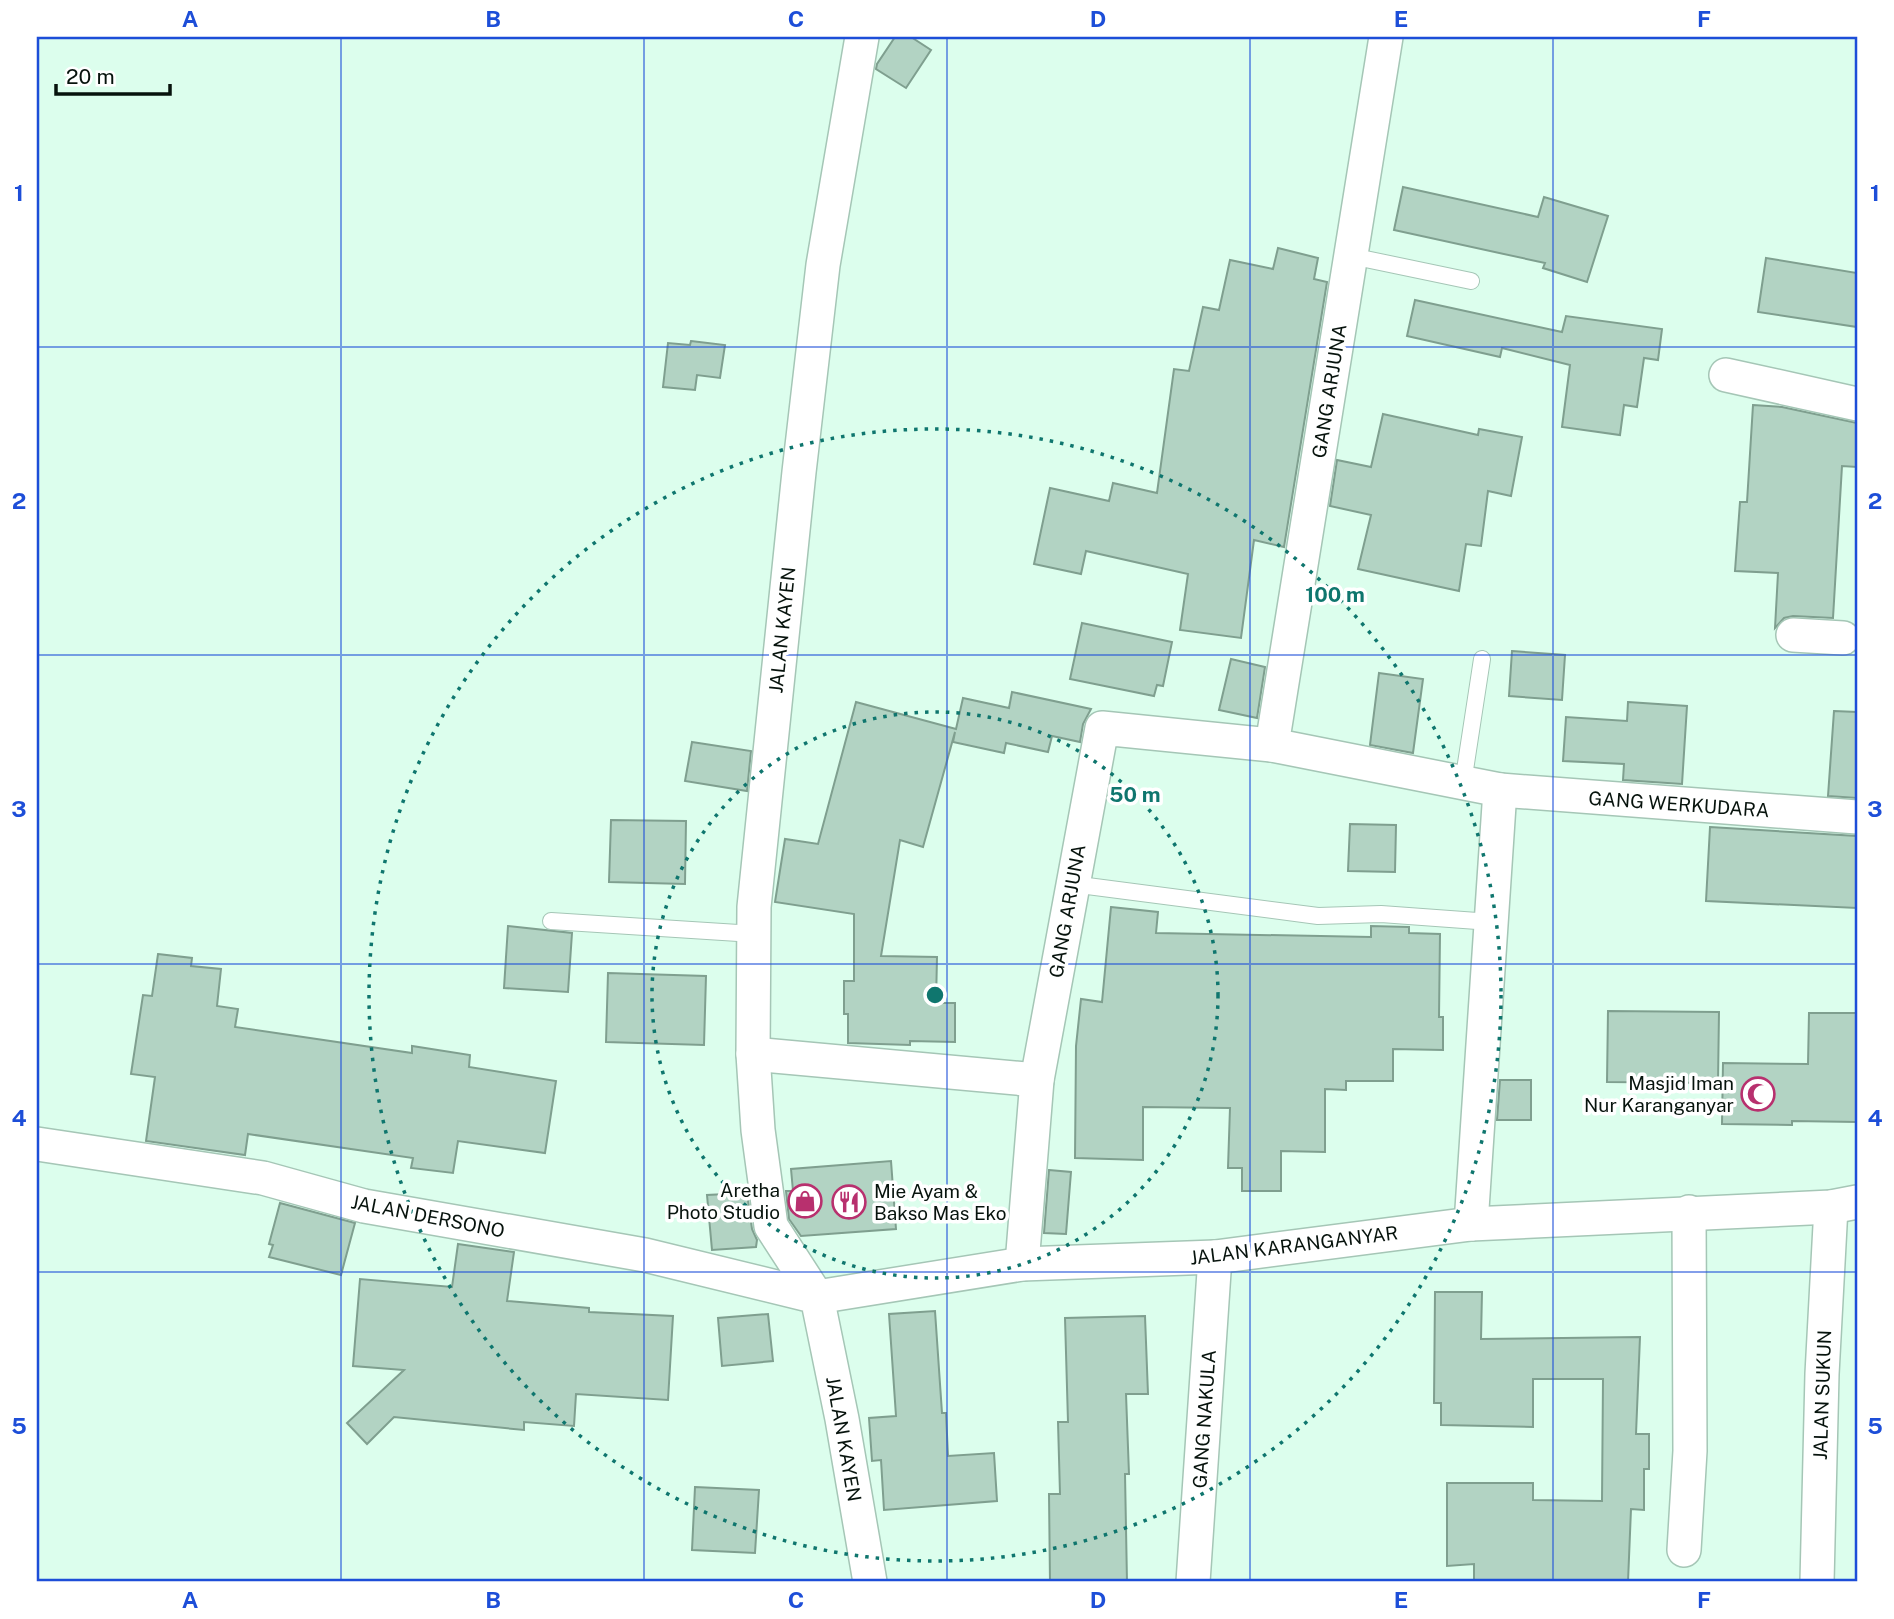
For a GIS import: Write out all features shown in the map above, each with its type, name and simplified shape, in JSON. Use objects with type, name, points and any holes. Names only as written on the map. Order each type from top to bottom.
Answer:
[{"type":"street","name":"JALAN KAYEN","points":[[862,37],[823,265],[776,686],[754,907],[753,1054],[758,1130],[771,1226],[817,1297],[842,1419],[870,1582]]},
{"type":"street","name":"GANG ARJUNA","points":[[1272,745],[1386,37]]},
{"type":"street","points":[[1726,375],[1857,404]]},
{"type":"street","points":[[1793,635],[1843,638]]},
{"type":"street","name":"GANG ARJUNA","points":[[1022,1264],[1037,1080],[1102,728],[1272,745],[1500,790]]},
{"type":"street","points":[[1471,1223],[1500,790]]},
{"type":"street","name":"GANG WERKUDARA","points":[[1500,790],[1857,817]]},
{"type":"street","points":[[753,1054],[1037,1080]]},
{"type":"street","name":"JALAN DERSONO","points":[[37,1144],[263,1178],[364,1206],[645,1255],[817,1297]]},
{"type":"street","name":"JALAN KARANGANYAR","points":[[817,1297],[1022,1264],[1215,1257],[1471,1223],[1844,1205]]},
{"type":"street","name":"JALAN SUKUN","points":[[1816,1582],[1822,1374],[1844,1205]]},
{"type":"street","points":[[1684,1550],[1690,1451],[1689,1212]]},
{"type":"street","name":"GANG NAKULA","points":[[1193,1582],[1215,1257]]},
{"type":"lane","points":[[1351,257],[1471,281]]},
{"type":"lane","points":[[1463,783],[1482,659]]},
{"type":"lane","points":[[1072,884],[1318,916],[1381,914],[1491,922]]},
{"type":"lane","points":[[551,920],[754,934]]},
{"type":"building","points":[[895,37],[911,37],[931,50],[906,88],[876,69]]},
{"type":"building","points":[[1403,187],[1538,217],[1544,197],[1608,216],[1587,282],[1543,268],[1545,263],[1394,230]]},
{"type":"building","points":[[1278,248],[1318,258],[1314,279],[1327,282],[1284,547],[1254,540],[1241,638],[1180,630],[1188,574],[1086,551],[1081,574],[1034,564],[1050,488],[1109,501],[1113,483],[1157,493],[1174,369],[1189,371],[1203,307],[1219,310],[1230,260],[1273,269]]},
{"type":"building","points":[[1766,258],[1857,273],[1857,327],[1758,312]]},
{"type":"building","points":[[1415,300],[1562,332],[1566,316],[1662,329],[1658,360],[1644,358],[1637,407],[1624,405],[1620,435],[1562,427],[1570,365],[1502,348],[1500,357],[1407,336]]},
{"type":"building","points":[[691,341],[725,345],[720,378],[697,375],[695,390],[663,387],[668,343],[690,345]]},
{"type":"building","points":[[1753,405],[1782,407],[1857,423],[1857,467],[1842,466],[1833,618],[1793,616],[1784,618],[1775,628],[1778,573],[1735,571],[1740,502],[1747,502]]},
{"type":"building","points":[[1383,414],[1478,435],[1479,429],[1522,437],[1511,496],[1488,491],[1481,546],[1466,544],[1459,591],[1358,569],[1371,515],[1330,506],[1337,460],[1371,467]]},
{"type":"building","points":[[1082,623],[1172,642],[1163,686],[1157,685],[1154,696],[1070,679]]},
{"type":"building","points":[[1512,651],[1565,655],[1562,700],[1509,696]]},
{"type":"building","points":[[1231,659],[1265,667],[1257,718],[1219,710]]},
{"type":"building","points":[[1379,673],[1423,679],[1413,753],[1370,745]]},
{"type":"building","points":[[1012,692],[1091,709],[1083,724],[1080,742],[1052,736],[1048,752],[1006,743],[1004,753],[953,742],[955,732],[923,847],[900,840],[881,956],[937,957],[936,1003],[955,1003],[955,1042],[910,1041],[910,1045],[848,1043],[848,1014],[844,1014],[844,981],[854,981],[854,914],[775,902],[785,839],[818,844],[856,702],[956,729],[963,698],[1009,708]]},
{"type":"building","points":[[1628,702],[1687,706],[1682,784],[1623,780],[1624,764],[1563,761],[1566,717],[1627,721]]},
{"type":"building","points":[[1834,711],[1857,712],[1857,798],[1828,796]]},
{"type":"building","points":[[692,742],[751,751],[747,791],[685,781]]},
{"type":"building","points":[[611,820],[686,821],[685,884],[609,882]]},
{"type":"building","points":[[1350,824],[1396,825],[1395,872],[1348,871]]},
{"type":"building","points":[[1710,827],[1857,836],[1857,908],[1706,901]]},
{"type":"building","points":[[1111,907],[1158,912],[1156,933],[1371,937],[1371,926],[1409,927],[1409,933],[1440,934],[1439,1017],[1443,1017],[1443,1050],[1393,1049],[1393,1081],[1346,1081],[1346,1090],[1325,1089],[1325,1152],[1281,1151],[1281,1191],[1242,1191],[1242,1168],[1228,1168],[1230,1108],[1143,1107],[1143,1160],[1075,1158],[1076,1046],[1081,999],[1102,1002]]},
{"type":"building","points":[[508,926],[572,933],[568,992],[504,988]]},
{"type":"building","points":[[158,954],[192,958],[191,966],[221,969],[217,1006],[238,1009],[235,1027],[412,1053],[412,1046],[470,1055],[469,1067],[556,1081],[545,1153],[458,1141],[453,1173],[411,1168],[413,1158],[248,1134],[245,1155],[146,1141],[155,1077],[131,1074],[143,995],[152,996]]},
{"type":"building","points":[[608,973],[706,976],[704,1045],[606,1042]]},
{"type":"building","points":[[1608,1011],[1719,1012],[1718,1083],[1607,1082]]},
{"type":"building","points":[[1809,1013],[1857,1013],[1857,1122],[1722,1124],[1723,1063],[1808,1064]]},
{"type":"building","points":[[1500,1080],[1531,1080],[1531,1120],[1497,1120]]},
{"type":"building","points":[[891,1161],[896,1229],[801,1236],[789,1219],[786,1191],[793,1191],[791,1169]]},
{"type":"building","points":[[1049,1170],[1071,1172],[1066,1234],[1044,1233]]},
{"type":"building","points":[[747,1193],[752,1229],[757,1240],[756,1247],[712,1250],[707,1195]]},
{"type":"building","points":[[280,1203],[355,1223],[341,1275],[269,1257],[273,1245],[269,1244]]},
{"type":"building","points":[[458,1244],[514,1252],[507,1301],[589,1308],[589,1312],[673,1316],[668,1400],[576,1394],[574,1426],[524,1422],[524,1430],[394,1417],[367,1444],[347,1423],[404,1370],[353,1366],[360,1279],[452,1287]]},
{"type":"building","points":[[1435,1292],[1482,1292],[1481,1339],[1640,1337],[1636,1434],[1649,1434],[1649,1469],[1644,1469],[1644,1510],[1631,1509],[1628,1582],[1474,1582],[1474,1564],[1447,1566],[1447,1483],[1533,1483],[1533,1500],[1602,1501],[1603,1379],[1533,1379],[1533,1427],[1441,1425],[1441,1403],[1434,1403]]},
{"type":"building","points":[[935,1311],[942,1413],[946,1413],[948,1456],[994,1453],[997,1501],[884,1510],[881,1460],[872,1461],[869,1418],[896,1416],[889,1314]]},
{"type":"building","points":[[768,1314],[773,1361],[722,1366],[718,1318]]},
{"type":"building","points":[[1145,1316],[1148,1394],[1126,1394],[1129,1474],[1125,1474],[1127,1582],[1050,1582],[1049,1494],[1060,1494],[1058,1422],[1068,1422],[1065,1318]]},
{"type":"building","points":[[695,1487],[759,1490],[755,1553],[692,1550]]},
{"type":"place","name":"Masjid Iman Nur Karanganyar","points":[[1758,1094]]},
{"type":"place","name":"Aretha Photo Studio","points":[[805,1201]]},
{"type":"place","name":"Mie Ayam & Bakso Mas Eko","points":[[849,1202]]}]
